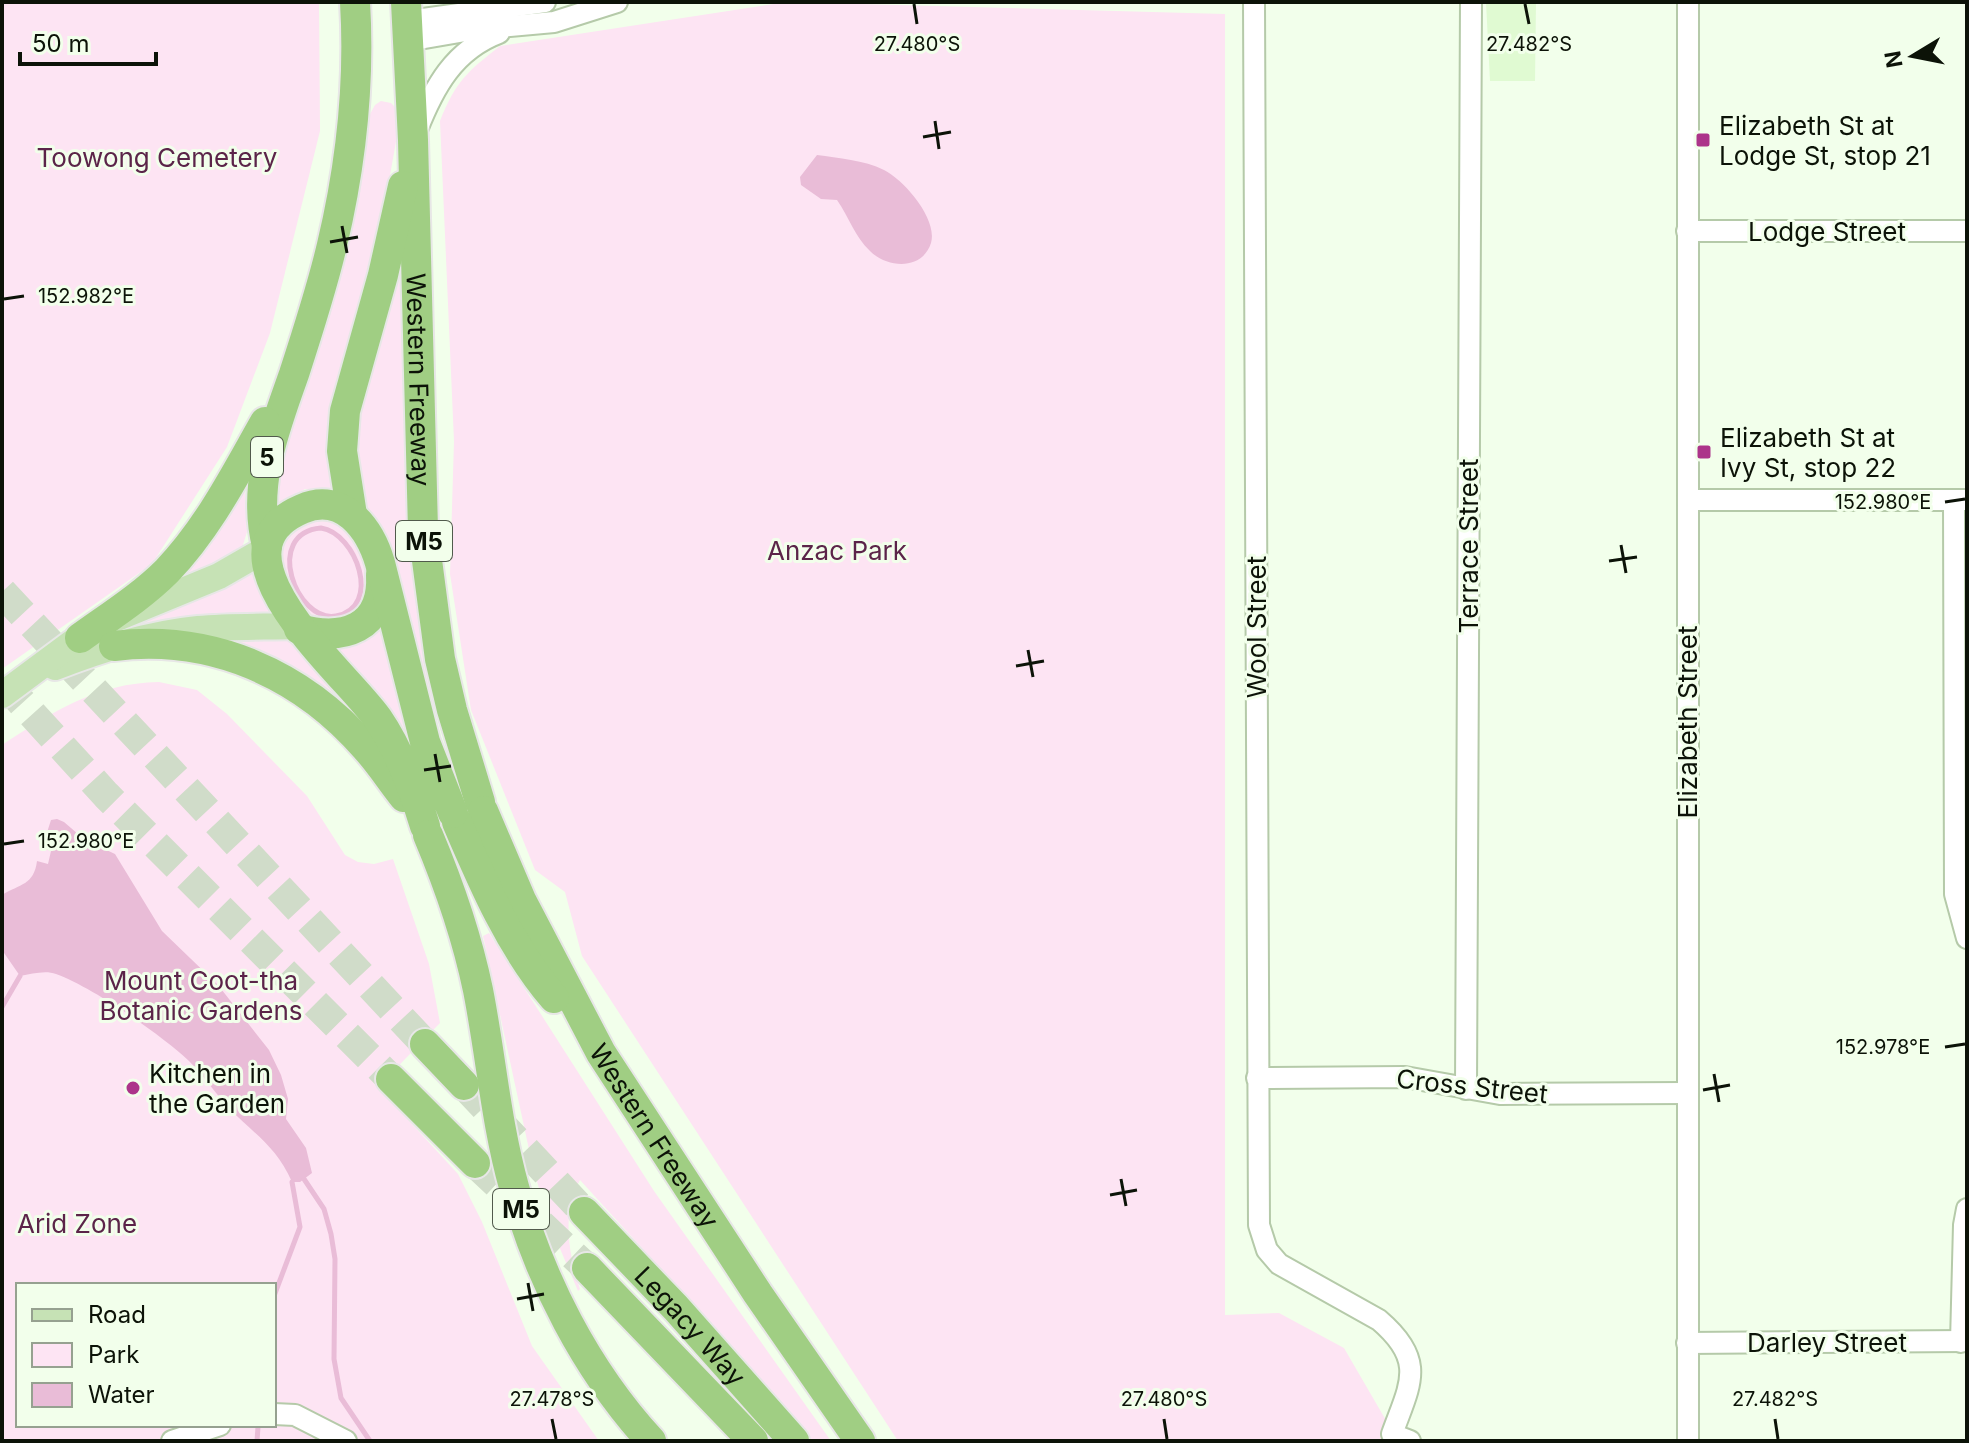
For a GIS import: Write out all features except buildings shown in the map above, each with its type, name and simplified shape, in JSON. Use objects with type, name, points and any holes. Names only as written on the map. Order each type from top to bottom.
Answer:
[{"type":"highway","name":"5","points":[[298,627],[277,590],[267,548],[261,518],[263,474],[332,247],[348,165],[356,91],[355,2]]},
{"type":"highway","points":[[352,515],[343,460],[345,411],[383,275],[413,142],[407,21]]},
{"type":"highway","name":"Western Freeway","points":[[413,142],[419,423],[426,558],[440,659],[452,710],[479,874],[540,982],[601,1053],[767,1307],[860,1441]]},
{"type":"highway","points":[[80,638],[140,594],[183,553],[228,490],[295,371]]},
{"type":"highway","points":[[267,548],[271,536],[283,521],[307,507],[327,505],[352,515],[366,530],[378,554],[425,742],[468,812]]},
{"type":"highway","points":[[298,627],[322,634],[336,634],[364,622],[372,614],[380,597],[378,554]]},
{"type":"highway","name":"M5","points":[[298,627],[378,719],[398,754],[468,946],[502,1139],[514,1189],[534,1249],[556,1299],[585,1352],[613,1395],[651,1441]]},
{"type":"highway","points":[[114,646],[155,642],[189,645],[233,658],[275,676],[304,693],[349,730],[371,754],[426,828]]},
{"type":"highway","points":[[425,1044],[464,1085]]},
{"type":"highway","name":"M5","points":[[391,1079],[475,1163]]},
{"type":"highway","name":"Legacy Way","points":[[584,1212],[676,1308],[794,1441]]},
{"type":"highway","name":"Legacy Way","points":[[587,1268],[753,1441]]},
{"type":"main road","points":[[2,695],[80,638],[120,616],[219,576],[267,548]]},
{"type":"main road","points":[[33,675],[114,646],[196,629],[298,627]]},
{"type":"street","points":[[407,21],[419,39],[545,2]]},
{"type":"street","points":[[413,142],[433,93],[458,57],[482,40],[518,27],[564,20],[617,2]]},
{"type":"street","name":"Wool Street","points":[[1254,2],[1259,1225],[1267,1250],[1279,1264],[1390,1329],[1410,1364],[1412,1378],[1392,1434],[1410,1441]]},
{"type":"street","name":"Terrace Street","points":[[1466,1089],[1471,2]]},
{"type":"street","name":"Elizabeth Street","points":[[1688,2],[1688,1441]]},
{"type":"street","points":[[476,21],[518,27]]},
{"type":"street","name":"Lodge Street","points":[[1687,231],[1967,231]]},
{"type":"street","points":[[1688,500],[1961,500],[1955,894],[1967,938]]},
{"type":"street","name":"Cross Street","points":[[1257,1078],[1405,1077],[1500,1094],[1687,1093]]},
{"type":"street","points":[[1964,1342],[1964,1225],[1967,1209]]},
{"type":"street","name":"Darley Street","points":[[1687,1343],[1964,1342]]},
{"type":"street","points":[[276,1414],[295,1415],[346,1441]]},
{"type":"street","points":[[172,1441],[214,1427]]},
{"type":"shaded area","points":[[1486,2],[1536,2],[1535,81],[1490,81]]},
{"type":"green space","name":"Toowong Cemetery","points":[[2,2],[319,2],[320,131],[270,333],[227,447],[152,564],[2,669]]},
{"type":"green space","name":"Anzac Park","points":[[787,2],[1225,14],[1225,1315],[1279,1313],[1344,1348],[1398,1441],[898,1441],[582,956],[565,892],[535,870],[471,710],[450,574],[454,441],[440,121],[451,96],[464,78],[500,46]]},
{"type":"green space","points":[[381,101],[391,103],[399,111],[397,136],[377,248],[350,334],[332,413],[339,490],[305,489],[277,505],[272,488],[370,114]]},
{"type":"green space","points":[[402,251],[437,706],[433,710],[428,707],[384,535],[357,498],[354,483],[359,389]]},
{"type":"green space","points":[[244,476],[247,532],[242,548],[160,592]]},
{"type":"green space","points":[[313,519],[329,520],[343,526],[358,545],[370,578],[358,614],[322,624],[296,606],[280,558],[287,536]]},
{"type":"green space","points":[[254,566],[275,621],[110,632]]},
{"type":"green space","points":[[382,620],[459,859],[321,644]]},
{"type":"green space","points":[[195,637],[275,637],[291,640],[380,743]]},
{"type":"green space","name":"Mount Coot-tha Botanic Gardens","points":[[159,682],[197,690],[227,714],[307,796],[345,855],[358,862],[374,864],[393,859],[429,964],[440,1023],[378,1087],[458,1174],[482,1222],[532,1346],[599,1441],[2,1441],[2,745],[76,702],[115,688]]},
{"type":"green space","points":[[489,933],[654,1191],[831,1441],[813,1441],[580,1180],[570,1206],[569,1220],[570,1248],[578,1291],[550,1225],[533,1168],[483,936]]},
{"type":"water","points":[[817,155],[868,164],[901,182],[918,201],[929,223],[931,243],[926,252],[904,264],[885,261],[870,251],[860,240],[837,200],[821,199],[801,185],[800,177]]},
{"type":"water","points":[[57,819],[85,840],[115,854],[162,931],[218,985],[269,1050],[288,1099],[286,1119],[306,1148],[312,1173],[300,1182],[292,1182],[272,1150],[229,1108],[189,1061],[161,1038],[107,1001],[56,974],[47,972],[20,976],[2,950],[2,895],[29,879],[37,861],[48,864],[51,851],[42,848],[51,820]]},
{"type":"waterway","points":[[321,528],[334,533],[345,543],[359,570],[361,586],[358,599],[350,610],[336,616],[321,614],[309,606],[298,593],[292,576],[290,560],[293,545],[303,534],[321,528]]},
{"type":"waterway","points":[[2,1007],[20,976]]},
{"type":"waterway","points":[[304,1179],[324,1209],[331,1234],[335,1259],[334,1359],[341,1398],[370,1441]]},
{"type":"waterway","points":[[276,1291],[300,1227],[292,1182]]},
{"type":"waterway","points":[[257,1441],[258,1427]]},
{"type":"tunnel","points":[[2,592],[425,1044]]},
{"type":"tunnel","points":[[2,681],[106,795],[391,1079]]},
{"type":"tunnel","points":[[464,1085],[584,1212]]},
{"type":"tunnel","points":[[475,1163],[587,1268]]},
{"type":"place","name":"Elizabeth St at Lodge St, stop 21","points":[[1703,140]]},
{"type":"place","name":"Elizabeth St at Ivy St, stop 22","points":[[1704,452]]},
{"type":"place","name":"Kitchen in the Garden","points":[[133,1088]]},
{"type":"park label","name":"Arid Zone","points":[[77,1223]]}]
